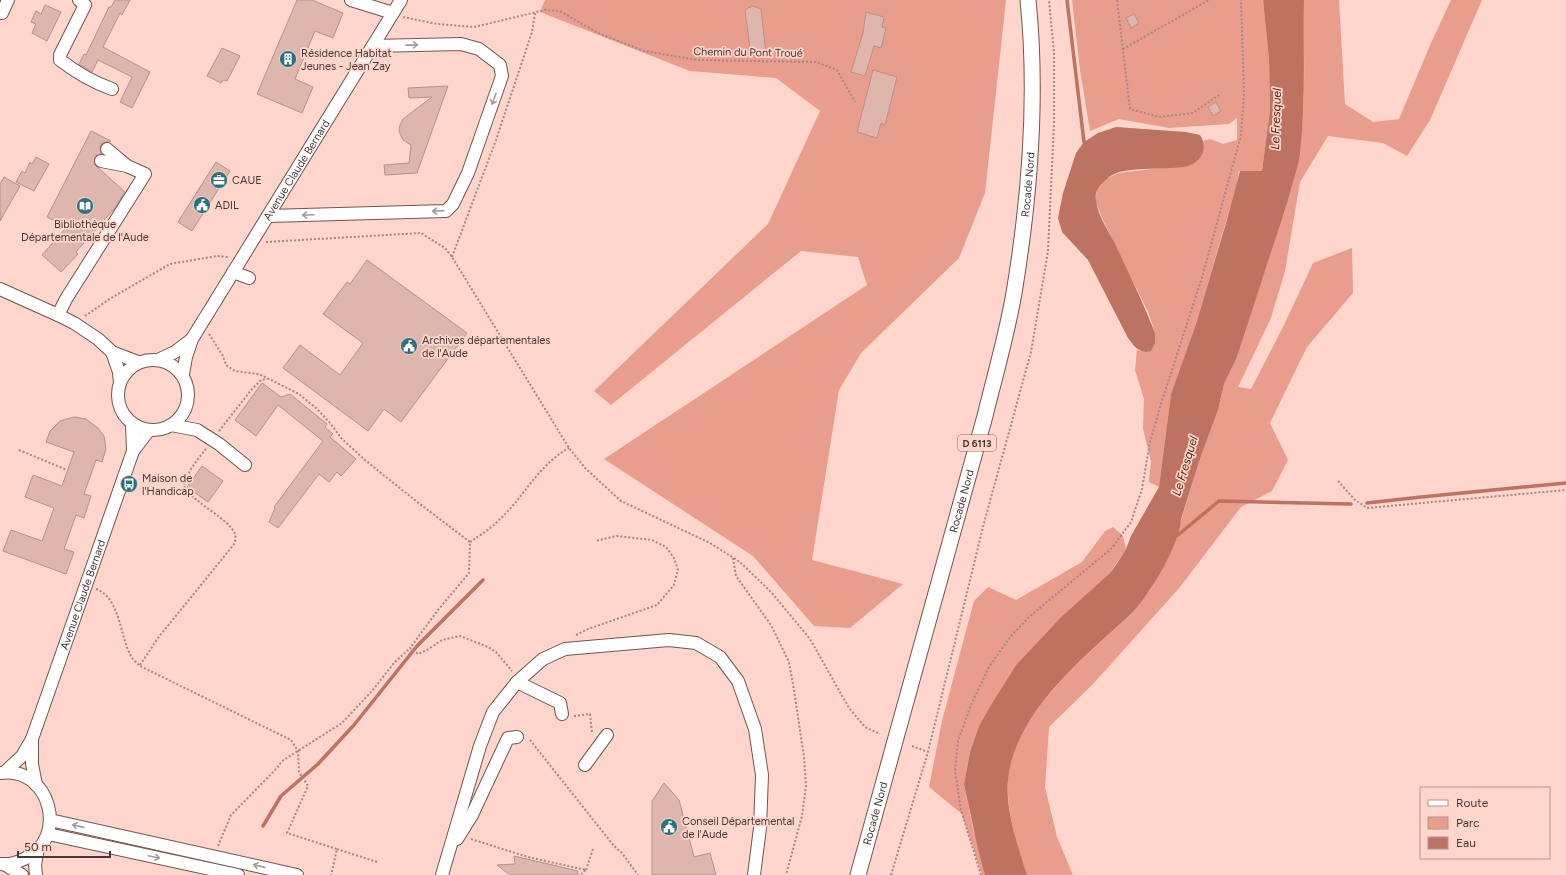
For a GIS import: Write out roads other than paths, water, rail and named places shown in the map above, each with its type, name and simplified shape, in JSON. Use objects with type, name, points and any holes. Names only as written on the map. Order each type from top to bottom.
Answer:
[{"type":"main road","name":"Rocade Nord","points":[[858,875],[985,416],[1002,350],[1014,294],[1028,194],[1032,114],[1031,27],[1028,0]]},
{"type":"street","points":[[2,13],[8,0]]},
{"type":"street","points":[[79,0],[85,5],[60,56],[60,60],[78,74],[112,89]]},
{"type":"street","points":[[351,0],[393,14]]},
{"type":"street","name":"Avenue Claude Bernard","points":[[183,374],[186,357],[192,339],[401,0]]},
{"type":"street","points":[[268,216],[446,211],[453,204],[468,173],[502,76],[500,65],[479,49],[461,44],[373,46]]},
{"type":"street","points":[[107,149],[127,166]]},
{"type":"street","points":[[58,315],[66,299],[145,174],[127,166],[101,161]]},
{"type":"street","points":[[233,272],[249,278]]},
{"type":"street","points":[[0,289],[74,323],[112,352],[138,362]]},
{"type":"street","name":"Avenue Claude Bernard","points":[[160,359],[175,352],[192,339]]},
{"type":"street","points":[[112,352],[119,372],[119,405],[124,415],[132,423],[149,430],[161,430],[172,425],[180,418],[186,408],[189,396],[188,385],[183,374],[173,365],[160,359],[149,359],[138,362],[130,368],[120,383]]},
{"type":"street","points":[[186,408],[197,430]]},
{"type":"street","name":"Avenue Claude Bernard","points":[[132,423],[133,451]]},
{"type":"street","points":[[172,425],[197,430],[213,440],[245,465]]},
{"type":"street","name":"Avenue Claude Bernard","points":[[3,772],[22,756],[32,739],[133,451],[149,430]]},
{"type":"street","points":[[442,875],[480,746],[494,712],[517,682],[543,659],[565,649],[669,640],[696,643],[720,657],[738,680],[755,729],[762,775],[760,828],[754,875]]},
{"type":"street","points":[[517,682],[560,703],[562,714]]},
{"type":"street","points":[[585,765],[607,735]]},
{"type":"street","points":[[448,853],[472,814],[508,738],[517,737]]},
{"type":"street","name":"Avenue Claude Bernard","points":[[32,739],[32,764],[36,785]]},
{"type":"street","points":[[2,864],[17,862],[29,857],[38,849],[48,834],[50,820],[49,807],[44,795],[36,785],[22,776],[3,772]]},
{"type":"street","points":[[50,820],[297,875]]},
{"type":"street","points":[[48,834],[238,875]]},
{"type":"street","points":[[36,875],[35,865],[38,849]]},
{"type":"street","points":[[2,864],[22,875]]},
{"type":"water","name":"Le Fresquel","points":[[1263,0],[1304,0],[1304,96],[1302,134],[1298,165],[1288,200],[1237,357],[1224,384],[1218,410],[1201,456],[1170,555],[1155,582],[1139,605],[1074,667],[1038,708],[1024,731],[1013,755],[1008,780],[1008,803],[1013,828],[1027,875],[985,875],[964,784],[970,752],[979,726],[1016,665],[1062,616],[1110,573],[1126,549],[1131,536],[1159,487],[1171,394],[1196,324],[1240,171],[1262,171],[1270,110],[1269,59]]},
{"type":"water","points":[[1116,127],[1186,132],[1200,135],[1204,146],[1198,160],[1189,166],[1119,172],[1104,181],[1096,193],[1099,213],[1133,281],[1155,333],[1155,343],[1151,351],[1147,352],[1140,351],[1128,338],[1088,260],[1062,232],[1058,218],[1063,193],[1076,153],[1084,142],[1098,133]]},
{"type":"waterway","points":[[1067,0],[1084,142]]},
{"type":"waterway","points":[[1367,503],[1566,483]]},
{"type":"waterway","points":[[1174,536],[1178,535],[1219,501],[1351,504]]},
{"type":"waterway","points":[[263,826],[281,796],[318,764],[354,725],[417,646],[483,580]]},
{"type":"place","name":"Résidence Habitat Jeunes - Jean Zay","points":[[288,59]]},
{"type":"place","name":"CAUE","points":[[219,180]]},
{"type":"place","name":"ADIL","points":[[202,205]]},
{"type":"place","name":"Bibliothèque Départementale de l'Aude","points":[[85,206]]},
{"type":"place","name":"Archives départementales de l'Aude","points":[[409,346]]},
{"type":"place","name":"Maison de l'Handicap","points":[[129,484]]},
{"type":"place","name":"Conseil Départemental de l'Aude","points":[[669,827]]}]
